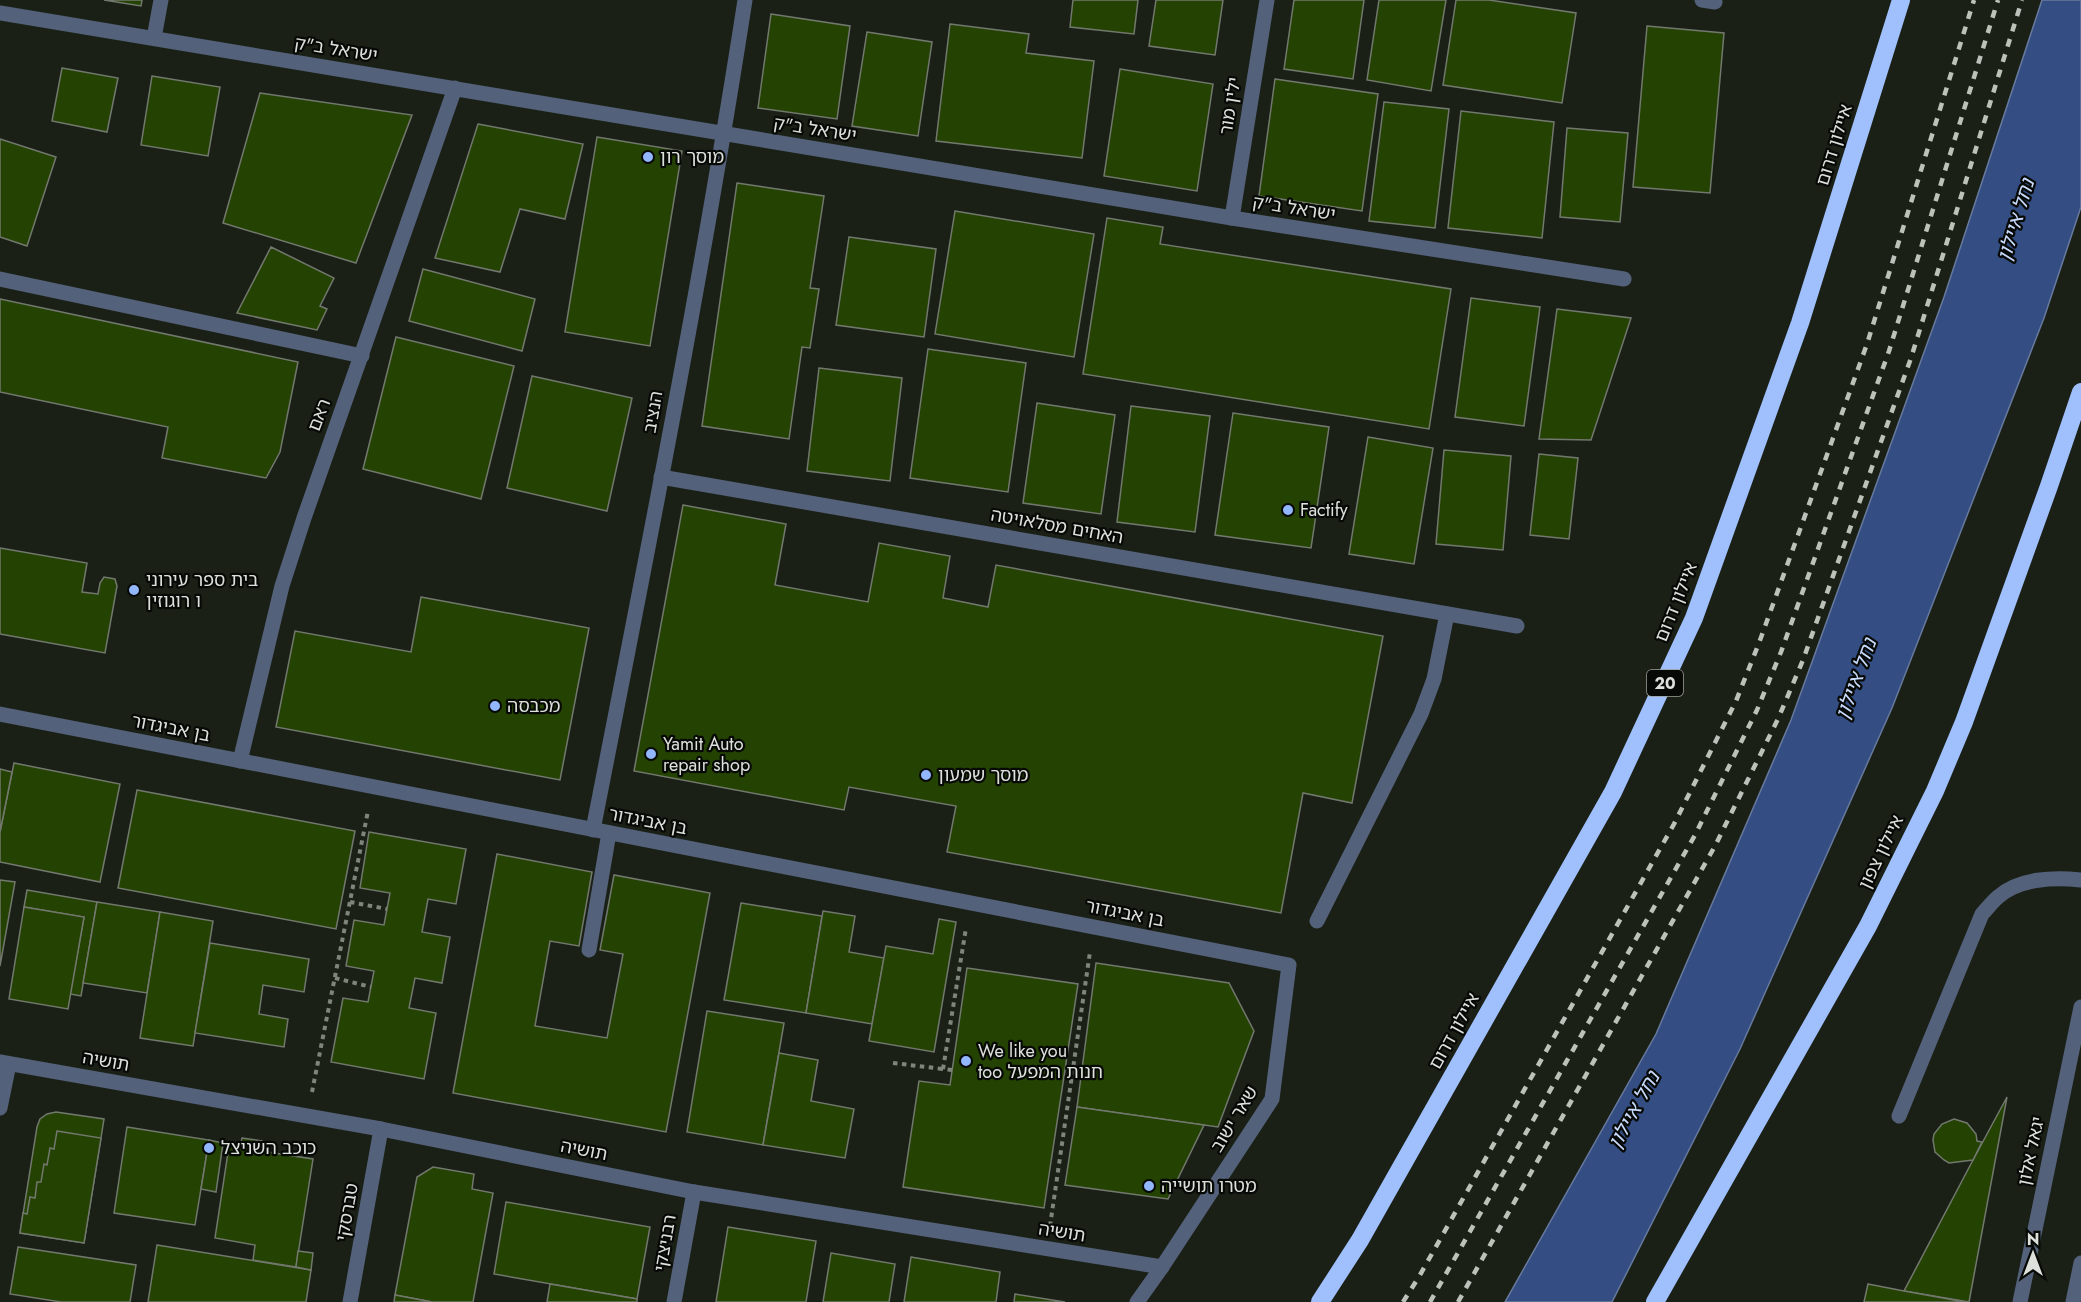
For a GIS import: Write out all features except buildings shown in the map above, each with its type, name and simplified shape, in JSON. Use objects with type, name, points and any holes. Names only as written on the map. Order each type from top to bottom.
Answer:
[{"type":"highway","name":"איילון דרום","points":[[1320,1302],[1360,1240],[1613,792],[1694,618],[1800,323],[1898,5]]},
{"type":"highway","name":"איילון צפון","points":[[1655,1302],[1868,926],[1935,791],[1964,722],[2081,392]]},
{"type":"street","points":[[154,38],[161,0]]},
{"type":"street","name":"הנציב","points":[[593,830],[724,133],[745,0]]},
{"type":"street","name":"ילין מור","points":[[1232,218],[1267,0]]},
{"type":"street","name":"ישראל ב\"ק","points":[[0,13],[1232,218],[1624,279]]},
{"type":"street","name":"ראם","points":[[240,761],[282,586],[326,453],[455,88]]},
{"type":"street","points":[[0,279],[362,356]]},
{"type":"street","name":"האחים מסלאויטה","points":[[661,477],[1516,626]]},
{"type":"street","points":[[1317,921],[1420,714],[1434,679],[1447,614]]},
{"type":"street","name":"בן אביגדור","points":[[0,714],[1288,965]]},
{"type":"street","points":[[589,950],[609,833]]},
{"type":"street","points":[[1899,1116],[1982,914],[1999,896],[2019,884],[2066,878],[2081,880]]},
{"type":"street","name":"שאר ישוב","points":[[1137,1302],[1272,1099],[1288,965]]},
{"type":"street","name":"יגאל אלון","points":[[2019,1302],[2081,1007]]},
{"type":"street","points":[[0,1108],[4,1063]]},
{"type":"street","name":"תושיה","points":[[4,1063],[381,1129],[694,1192],[1162,1267]]},
{"type":"street","name":"טברסקי","points":[[350,1302],[381,1129]]},
{"type":"street","name":"רבניצקי","points":[[674,1302],[694,1192]]},
{"type":"street","points":[[2073,1302],[2081,1263]]},
{"type":"path","points":[[308,1117],[373,787]]},
{"type":"path","points":[[350,902],[387,909]]},
{"type":"path","points":[[943,1069],[970,903]]},
{"type":"path","points":[[1046,1249],[1094,927]]},
{"type":"path","points":[[335,978],[371,987]]},
{"type":"path","points":[[893,1063],[952,1070]]},
{"type":"water","name":"נחל איילון","points":[[2042,0],[2081,0],[2081,207],[2044,318],[1892,708],[1740,1049],[1612,1302],[1505,1302],[1656,1034],[1791,720],[1944,297]]},
{"type":"railway","points":[[1403,1302],[1674,824],[1736,701],[1867,344],[1974,0]]},
{"type":"railway","points":[[1430,1302],[1695,835],[1757,710],[1781,652],[1889,351],[1998,0]]},
{"type":"railway","points":[[1458,1302],[1715,846],[1778,719],[1803,660],[1911,358],[2022,0]]},
{"type":"place","name":"מוסך רון","points":[[648,157]]},
{"type":"place","name":"Factify","points":[[1288,510]]},
{"type":"place","name":"בית ספר עירוני ו רוגוזין","points":[[134,590]]},
{"type":"place","name":"מכבסה","points":[[495,706]]},
{"type":"place","name":"Yamit Auto repair shop","points":[[651,754]]},
{"type":"place","name":"מוסך שמעון","points":[[926,775]]},
{"type":"place","name":"We like you too חנות המפעל","points":[[966,1061]]},
{"type":"place","name":"כוכב השניצל","points":[[209,1148]]},
{"type":"place","name":"מטרו תושייה","points":[[1149,1186]]}]
